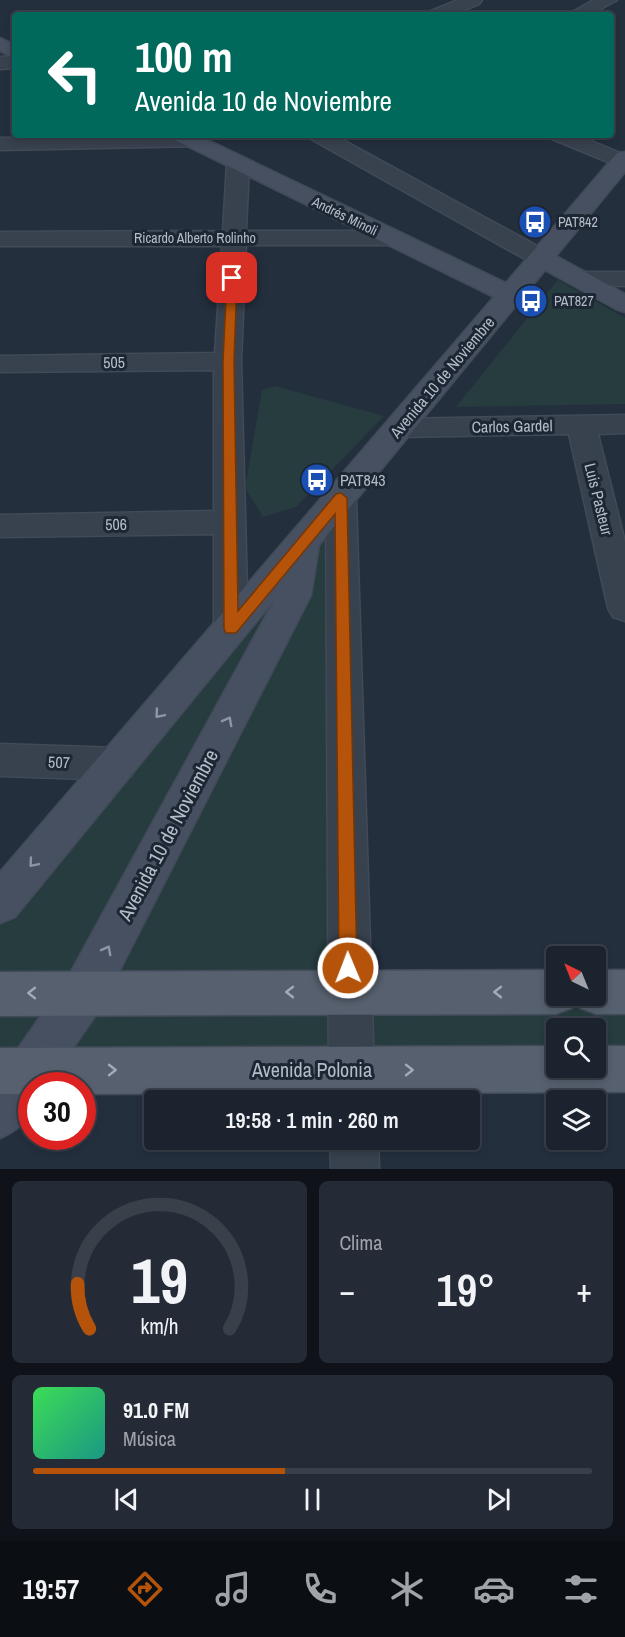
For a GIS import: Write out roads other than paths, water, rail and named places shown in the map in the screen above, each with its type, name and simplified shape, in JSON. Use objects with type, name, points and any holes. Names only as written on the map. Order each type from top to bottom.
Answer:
[{"type":"main road","points":[[0,993],[546,992]]},
{"type":"main road","points":[[606,992],[625,992]]},
{"type":"main road","name":"Avenida Polonia","points":[[16,1070],[351,1085],[625,1069]]},
{"type":"street","points":[[444,12],[473,0]]},
{"type":"street","points":[[582,12],[608,0]]},
{"type":"street","points":[[323,138],[625,304]]},
{"type":"street","points":[[567,138],[624,161]]},
{"type":"street","points":[[0,144],[187,139]]},
{"type":"street","name":"Andrés Minoli","points":[[187,139],[510,295]]},
{"type":"street","name":"Avenida 10 de Noviembre","points":[[0,903],[624,161]]},
{"type":"street","points":[[231,629],[228,361],[238,164]]},
{"type":"street","name":"Ricardo Alberto Rolinho","points":[[0,239],[391,238]]},
{"type":"street","points":[[580,279],[625,279]]},
{"type":"street","name":"505","points":[[0,364],[228,361]]},
{"type":"street","name":"Carlos Gardel","points":[[399,428],[625,424]]},
{"type":"street","name":"Luis Pasteur","points":[[581,425],[625,608]]},
{"type":"street","points":[[341,498],[351,1085]]},
{"type":"street","name":"506","points":[[0,526],[231,522]]},
{"type":"street","name":"Avenida 10 de Noviembre","points":[[0,1114],[16,1070],[84,993],[294,595],[304,541]]},
{"type":"street","name":"507","points":[[0,760],[118,764]]},
{"type":"street","points":[[354,1150],[355,1169]]},
{"type":"place","name":"PAT842","points":[[535,222]]},
{"type":"place","name":"PAT827","points":[[531,301]]},
{"type":"place","name":"PAT843","points":[[317,480]]}]
